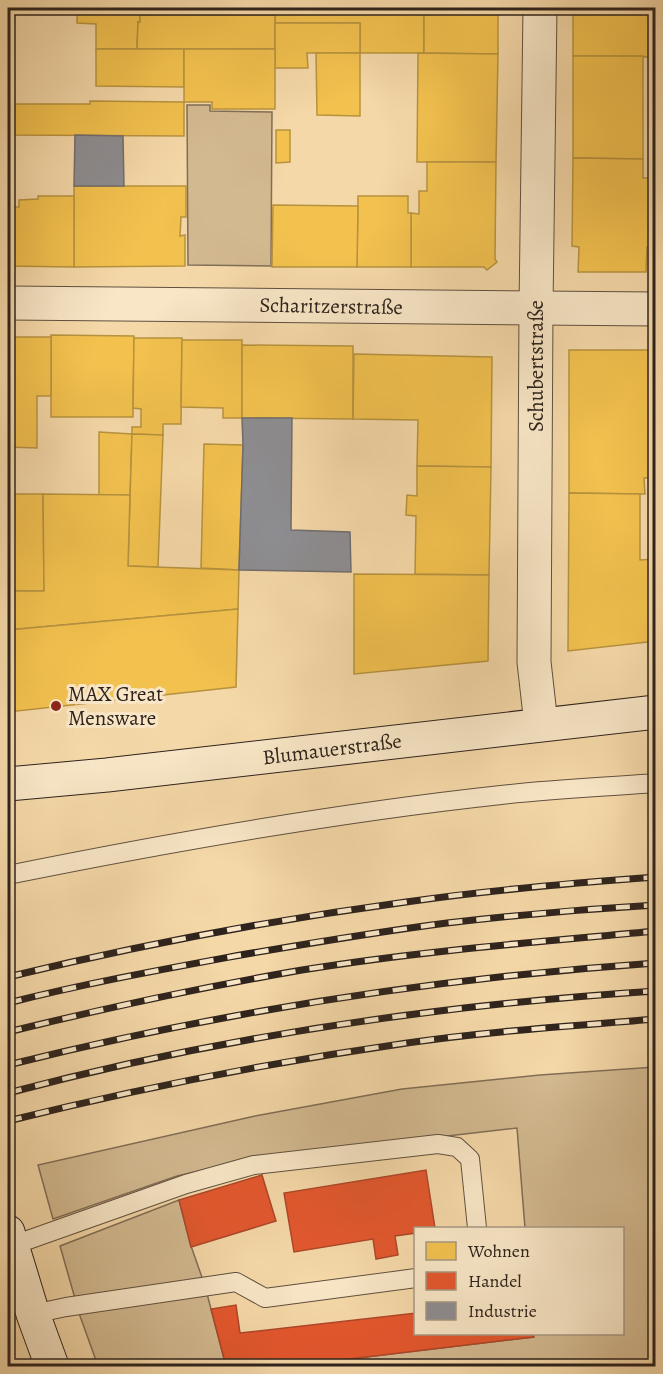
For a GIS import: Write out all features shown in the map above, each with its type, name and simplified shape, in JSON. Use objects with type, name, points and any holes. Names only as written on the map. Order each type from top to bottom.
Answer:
[{"type":"street","name":"Schubertstraße","points":[[540,8],[534,662],[541,724]]},
{"type":"street","name":"Scharitzerstraße","points":[[8,303],[656,309]]},
{"type":"street","name":"Blumauerstraße","points":[[8,784],[656,712]]},
{"type":"street","points":[[9,1239],[52,1366]]},
{"type":"lane","points":[[8,875],[129,851],[342,816],[502,795],[656,783]]},
{"type":"lane","points":[[9,1239],[254,1165],[438,1143],[457,1147],[470,1159],[477,1227]]},
{"type":"lane","points":[[33,1314],[236,1282],[265,1298],[414,1278]]},
{"type":"shaded area","points":[[187,105],[210,105],[210,111],[272,112],[271,266],[188,265]]},
{"type":"shaded area","points":[[655,1067],[655,1366],[291,1366],[533,1337],[533,1335],[624,1335],[624,1227],[525,1227],[517,1128],[257,1158],[177,1176],[53,1219],[38,1165],[255,1116],[402,1089],[540,1075]]},
{"type":"shaded area","points":[[179,1200],[226,1366],[98,1366],[80,1316],[60,1246]]},
{"type":"building: Wohnen","points":[[77,8],[140,8],[137,49],[96,49],[96,24],[77,23]]},
{"type":"building: Wohnen","points":[[275,8],[424,8],[424,53],[360,53],[360,23],[275,23]]},
{"type":"building: Wohnen","points":[[424,8],[498,8],[498,54],[424,53]]},
{"type":"building: Wohnen","points":[[573,8],[656,8],[656,19],[651,18],[651,57],[573,56]]},
{"type":"building: Wohnen","points":[[140,15],[275,15],[275,49],[137,49]]},
{"type":"building: Wohnen","points":[[275,23],[360,23],[360,53],[307,53],[308,68],[275,68]]},
{"type":"building: Wohnen","points":[[96,49],[184,49],[184,87],[96,86]]},
{"type":"building: Wohnen","points":[[184,49],[275,49],[275,109],[212,109],[212,102],[184,102]]},
{"type":"building: Wohnen","points":[[316,53],[360,53],[360,116],[317,115]]},
{"type":"building: Wohnen","points":[[418,53],[498,54],[496,162],[417,162]]},
{"type":"building: Wohnen","points":[[573,56],[643,56],[643,159],[573,158]]},
{"type":"building: Wohnen","points":[[90,101],[184,102],[184,136],[8,135],[8,104],[90,104]]},
{"type":"building: Wohnen","points":[[276,130],[290,130],[290,162],[276,163]]},
{"type":"building: Wohnen","points":[[573,158],[643,159],[643,178],[656,178],[656,246],[647,247],[646,272],[578,272],[579,247],[572,246]]},
{"type":"building: Wohnen","points":[[427,162],[496,162],[495,259],[497,262],[487,270],[484,267],[411,267],[411,213],[419,214],[419,191],[427,191]]},
{"type":"building: Wohnen","points":[[74,186],[186,186],[186,217],[181,217],[180,236],[185,235],[185,266],[74,267]]},
{"type":"building: Wohnen","points":[[38,196],[74,196],[74,267],[8,266],[8,207],[19,207],[19,200],[38,199]]},
{"type":"building: Wohnen","points":[[358,196],[408,196],[408,213],[411,213],[411,267],[357,267]]},
{"type":"building: Wohnen","points":[[273,205],[358,206],[357,267],[272,267]]},
{"type":"building: Wohnen","points":[[51,335],[134,336],[133,417],[51,417]]},
{"type":"building: Wohnen","points":[[8,337],[51,337],[51,396],[37,396],[37,448],[8,447]]},
{"type":"building: Wohnen","points":[[134,338],[182,338],[181,424],[163,424],[163,435],[132,434],[132,427],[141,427],[141,409],[133,408]]},
{"type":"building: Wohnen","points":[[182,340],[242,340],[242,418],[223,418],[223,408],[181,407]]},
{"type":"building: Wohnen","points":[[242,345],[353,346],[353,419],[242,418]]},
{"type":"building: Wohnen","points":[[569,350],[656,350],[656,463],[652,462],[652,478],[644,478],[645,494],[569,493]]},
{"type":"building: Wohnen","points":[[354,354],[492,357],[491,467],[417,466],[418,420],[353,419]]},
{"type":"building: Wohnen","points":[[99,432],[132,434],[130,495],[99,495]]},
{"type":"building: Wohnen","points":[[132,434],[163,435],[158,567],[128,566]]},
{"type":"building: Wohnen","points":[[204,444],[243,445],[239,570],[201,568]]},
{"type":"building: Wohnen","points":[[417,466],[491,467],[489,575],[415,574],[416,516],[406,515],[407,495],[417,496]]},
{"type":"building: Wohnen","points":[[569,493],[640,494],[640,560],[656,559],[656,641],[568,651]]},
{"type":"building: Wohnen","points":[[8,494],[43,494],[44,591],[8,591]]},
{"type":"building: Wohnen","points":[[43,494],[130,495],[128,566],[239,570],[238,609],[8,630],[8,591],[44,591]]},
{"type":"building: Wohnen","points":[[354,574],[489,575],[488,661],[354,674]]},
{"type":"building: Wohnen","points":[[238,609],[236,687],[8,712],[8,630]]},
{"type":"building: Handel","points":[[426,1170],[435,1227],[414,1227],[414,1233],[395,1236],[398,1255],[376,1259],[373,1239],[294,1252],[284,1193]]},
{"type":"building: Handel","points":[[262,1175],[276,1221],[191,1247],[179,1200]]},
{"type":"building: Handel","points":[[236,1305],[240,1333],[414,1313],[414,1335],[533,1335],[534,1337],[291,1366],[226,1366],[211,1309]]},
{"type":"building: Industrie","points":[[75,135],[123,136],[124,186],[74,186]]},
{"type":"building: Industrie","points":[[242,418],[292,418],[291,530],[350,532],[351,572],[239,570]]},
{"type":"railway","points":[[8,977],[156,944],[356,909],[499,890],[656,877]]},
{"type":"railway","points":[[8,1003],[149,972],[367,934],[499,917],[656,905]]},
{"type":"railway","points":[[8,1032],[154,998],[346,963],[434,952],[656,931]]},
{"type":"railway","points":[[8,1065],[168,1029],[329,1000],[492,978],[656,963]]},
{"type":"railway","points":[[8,1093],[167,1055],[329,1026],[492,1005],[656,991]]},
{"type":"railway","points":[[8,1121],[207,1077],[357,1050],[469,1035],[656,1019]]},
{"type":"place","name":"MAX Great Mensware","points":[[56,706]]}]
